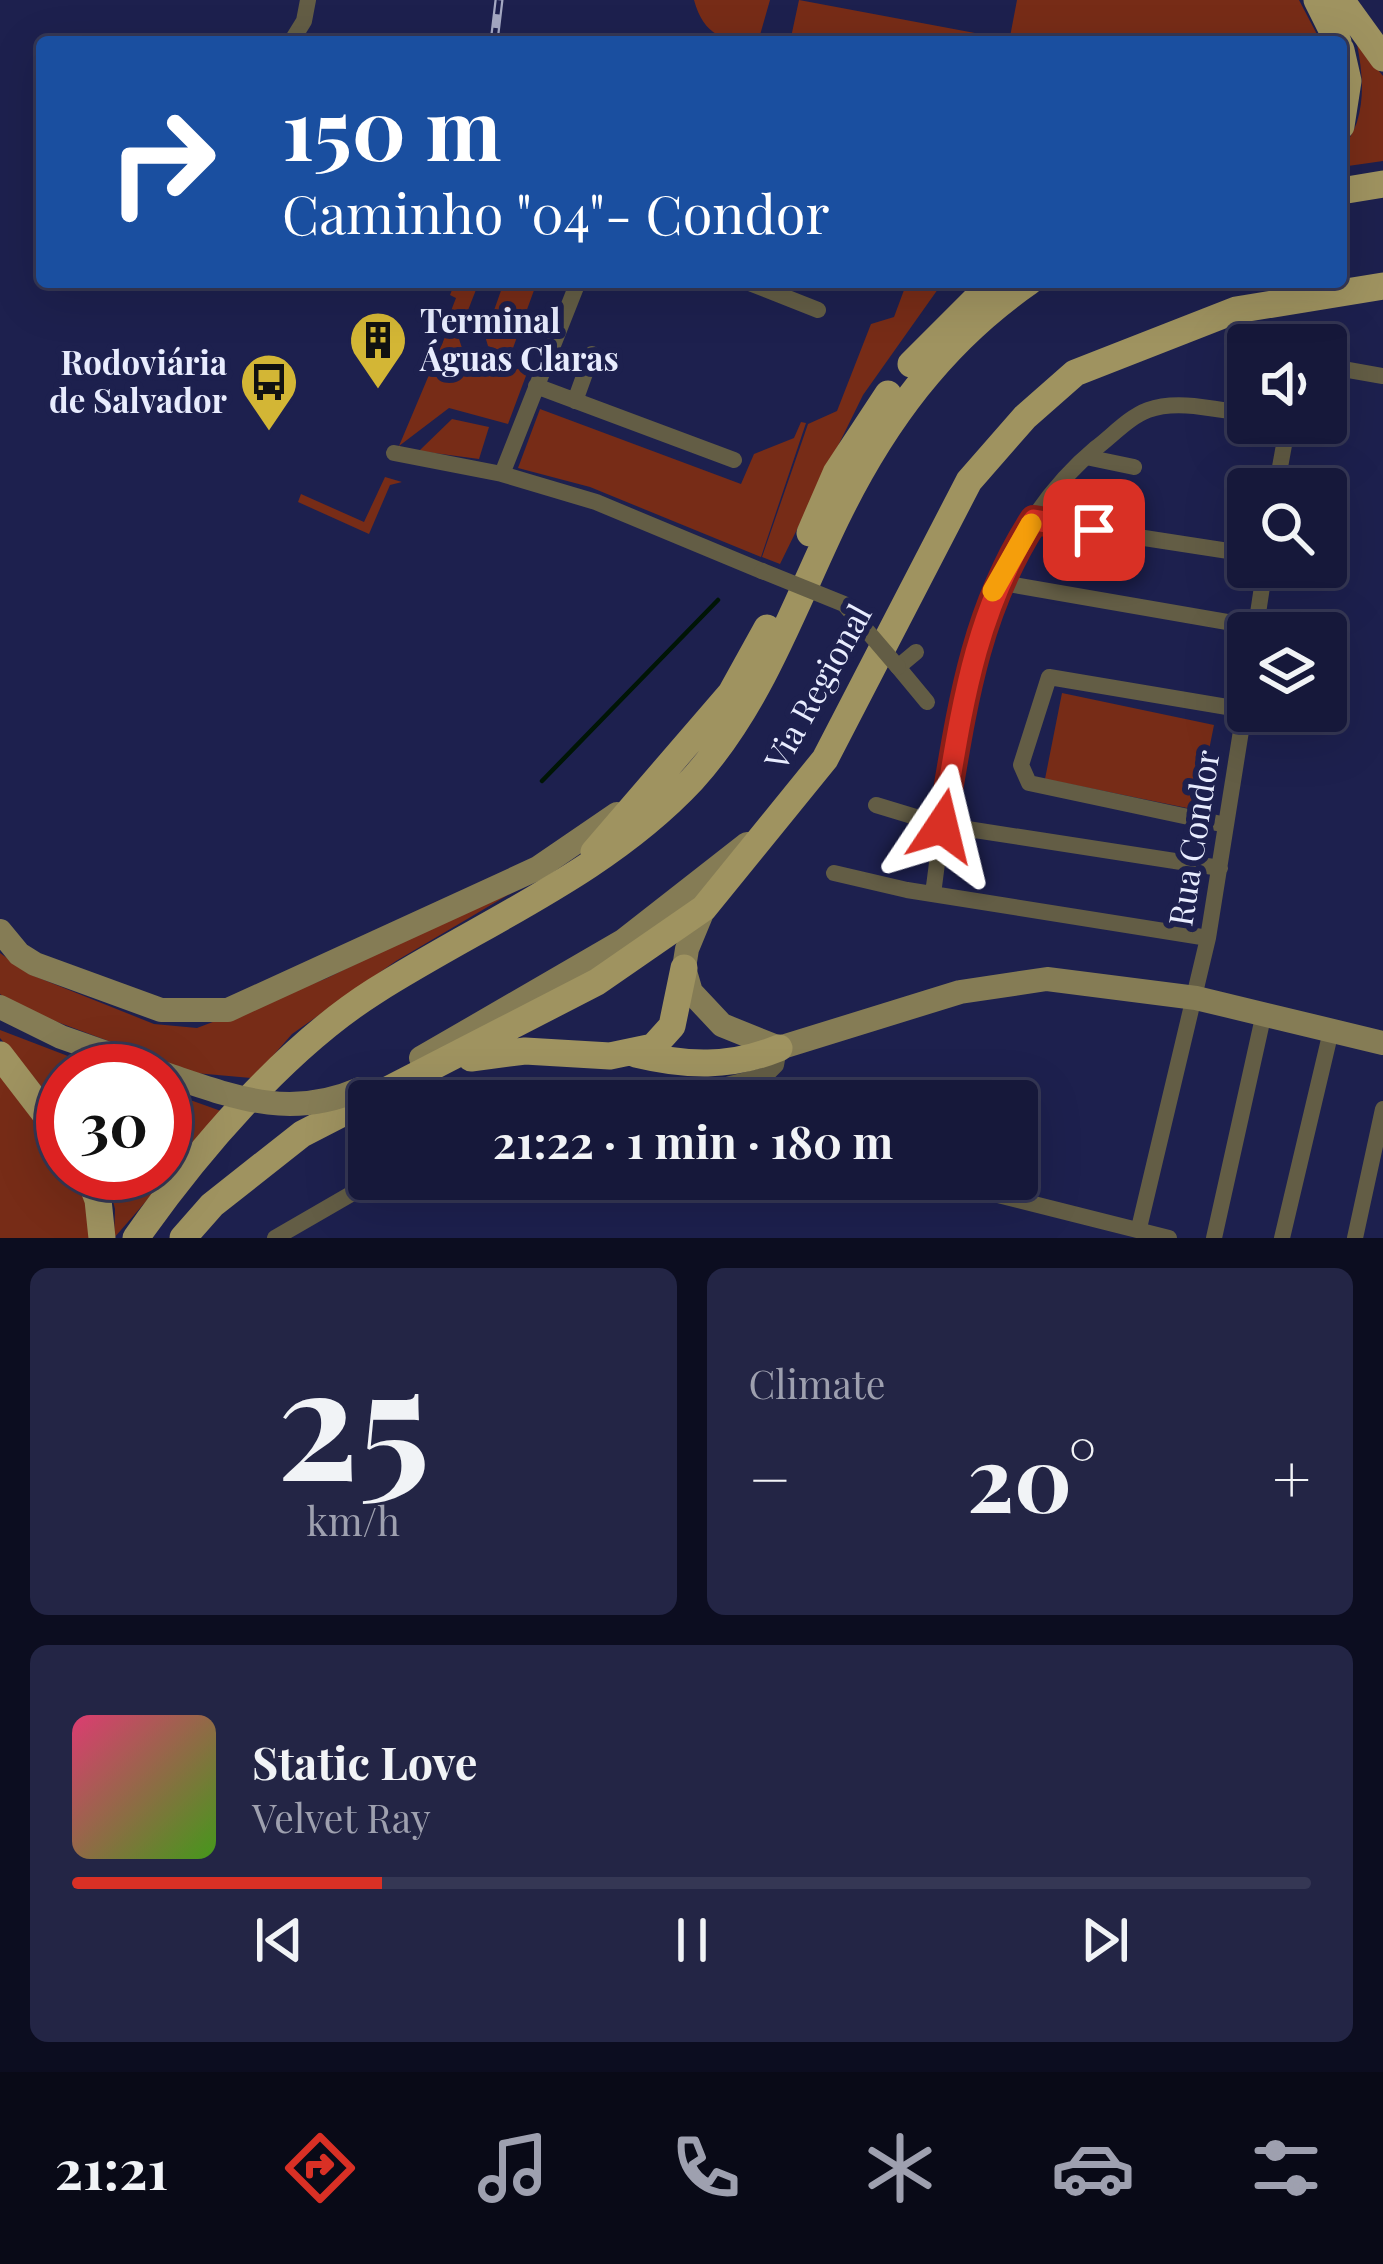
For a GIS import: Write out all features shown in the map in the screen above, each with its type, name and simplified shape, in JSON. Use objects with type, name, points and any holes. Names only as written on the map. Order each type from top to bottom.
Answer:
[{"type":"main road","points":[[1317,0],[1335,36]]},
{"type":"main road","points":[[1341,0],[1383,58]]},
{"type":"main road","points":[[1347,171],[1383,166]]},
{"type":"main road","points":[[1347,190],[1383,184]]},
{"type":"main road","name":"Via Regional","points":[[183,1238],[212,1204],[302,1134],[597,982],[704,908],[784,815],[844,727],[969,481],[1025,417],[1076,374],[1237,310],[1383,286]]},
{"type":"main road","points":[[0,931],[19,954],[84,982],[161,1010],[208,1014],[251,1001],[538,868],[629,806],[663,776],[731,693],[857,437],[946,323],[986,288]]},
{"type":"main road","name":"Via Regional","points":[[136,1238],[190,1165],[326,1027],[371,993],[580,870],[640,829],[727,736],[758,686],[837,517],[890,422],[955,342],[1022,288]]},
{"type":"main road","points":[[580,870],[629,806]]},
{"type":"main road","points":[[192,1081],[281,1108],[322,1103],[360,1089],[623,941],[784,815]]},
{"type":"main road","points":[[636,1054],[653,1047],[672,1026],[704,908]]},
{"type":"main road","points":[[685,968],[704,1010],[741,1037],[779,1048]]},
{"type":"main road","points":[[448,1061],[525,1051],[636,1054],[710,1065],[750,1060],[1008,981],[1093,981],[1196,998],[1383,1042]]},
{"type":"main road","points":[[0,1007],[61,1037]]},
{"type":"main road","points":[[0,1018],[81,1044]]},
{"type":"main road","points":[[0,1055],[36,1102]]},
{"type":"main road","points":[[94,1200],[102,1238]]},
{"type":"street","points":[[295,36],[308,0]]},
{"type":"street","points":[[502,474],[576,288]]},
{"type":"street","points":[[762,288],[818,310]]},
{"type":"street","points":[[574,401],[592,354]]},
{"type":"street","points":[[1347,370],[1383,376]]},
{"type":"street","points":[[536,386],[734,460]]},
{"type":"street","points":[[933,894],[969,661],[997,581],[1034,520],[1086,457],[1151,409],[1184,406],[1227,411]]},
{"type":"street","points":[[394,453],[502,474],[596,502],[844,604],[927,702]]},
{"type":"street","points":[[1086,457],[1134,467]]},
{"type":"street","points":[[1034,520],[1227,551]]},
{"type":"street","points":[[997,581],[1227,625]]},
{"type":"street","points":[[898,667],[916,652]]},
{"type":"street","points":[[1226,825],[1029,783],[1021,765],[1049,676],[1227,707]]},
{"type":"street","name":"Rua Condor","points":[[1139,1228],[1196,998],[1241,732]]},
{"type":"street","points":[[876,806],[942,826],[1220,868]]},
{"type":"street","points":[[834,873],[933,894],[1208,938]]},
{"type":"street","points":[[1214,1238],[1264,1013]]},
{"type":"street","points":[[1282,1238],[1331,1030]]},
{"type":"street","points":[[746,1080],[766,1075],[776,1066],[779,1048]]},
{"type":"street","points":[[1355,1238],[1383,1109]]},
{"type":"street","points":[[275,1238],[348,1196]]},
{"type":"street","points":[[1017,1200],[1168,1238]]},
{"type":"shaded area","points":[[694,0],[770,0],[760,36],[717,34]]},
{"type":"shaded area","points":[[799,0],[991,36],[791,36]]},
{"type":"shaded area","points":[[1017,0],[1299,0],[1318,36],[1010,36]]},
{"type":"shaded area","points":[[1357,44],[1383,76],[1383,161],[1347,166],[1347,145],[1361,102]]},
{"type":"shaded area","points":[[453,288],[477,288],[458,336],[467,363],[495,376],[530,365],[508,424],[449,408],[399,446],[453,318],[449,316],[456,298],[450,295]]},
{"type":"shaded area","points":[[502,288],[535,288],[513,348],[504,352],[488,346],[485,336]]},
{"type":"shaded area","points":[[905,288],[939,288],[863,395],[780,564],[762,557],[808,424],[837,411],[871,324],[894,317]]},
{"type":"shaded area","points":[[540,409],[741,484],[754,454],[794,438],[801,422],[806,423],[761,557],[590,487],[518,468]]},
{"type":"shaded area","points":[[452,419],[489,427],[479,459],[419,451]]},
{"type":"shaded area","points":[[385,477],[402,482],[390,485],[369,534],[298,502],[301,494],[364,522]]},
{"type":"shaded area","points":[[1062,693],[1214,725],[1197,810],[1045,779]]},
{"type":"shaded area","points":[[557,866],[396,961],[292,1034],[192,1149],[192,1101],[221,1111],[251,1078],[192,1072],[192,1044],[117,1044],[14,1006],[0,994],[0,953],[29,974],[154,1024],[197,1028],[325,979]]},
{"type":"shaded area","points":[[0,1030],[37,1044],[36,1080],[0,1038]]},
{"type":"shaded area","points":[[0,1074],[36,1124],[36,1200],[86,1200],[92,1238],[0,1238]]},
{"type":"shaded area","points":[[113,1200],[147,1200],[114,1238]]},
{"type":"waterway","points":[[542,781],[718,600]]},
{"type":"railway","points":[[495,36],[499,0]]},
{"type":"slow traffic","points":[[993,591],[1031,524]]},
{"type":"place","name":"Terminal Águas Claras","points":[[378,391]]},
{"type":"place","name":"Rodoviária de Salvador","points":[[269,433]]},
{"type":"route","points":[[942,826],[969,661],[997,581],[1034,520],[1094,530]]}]
